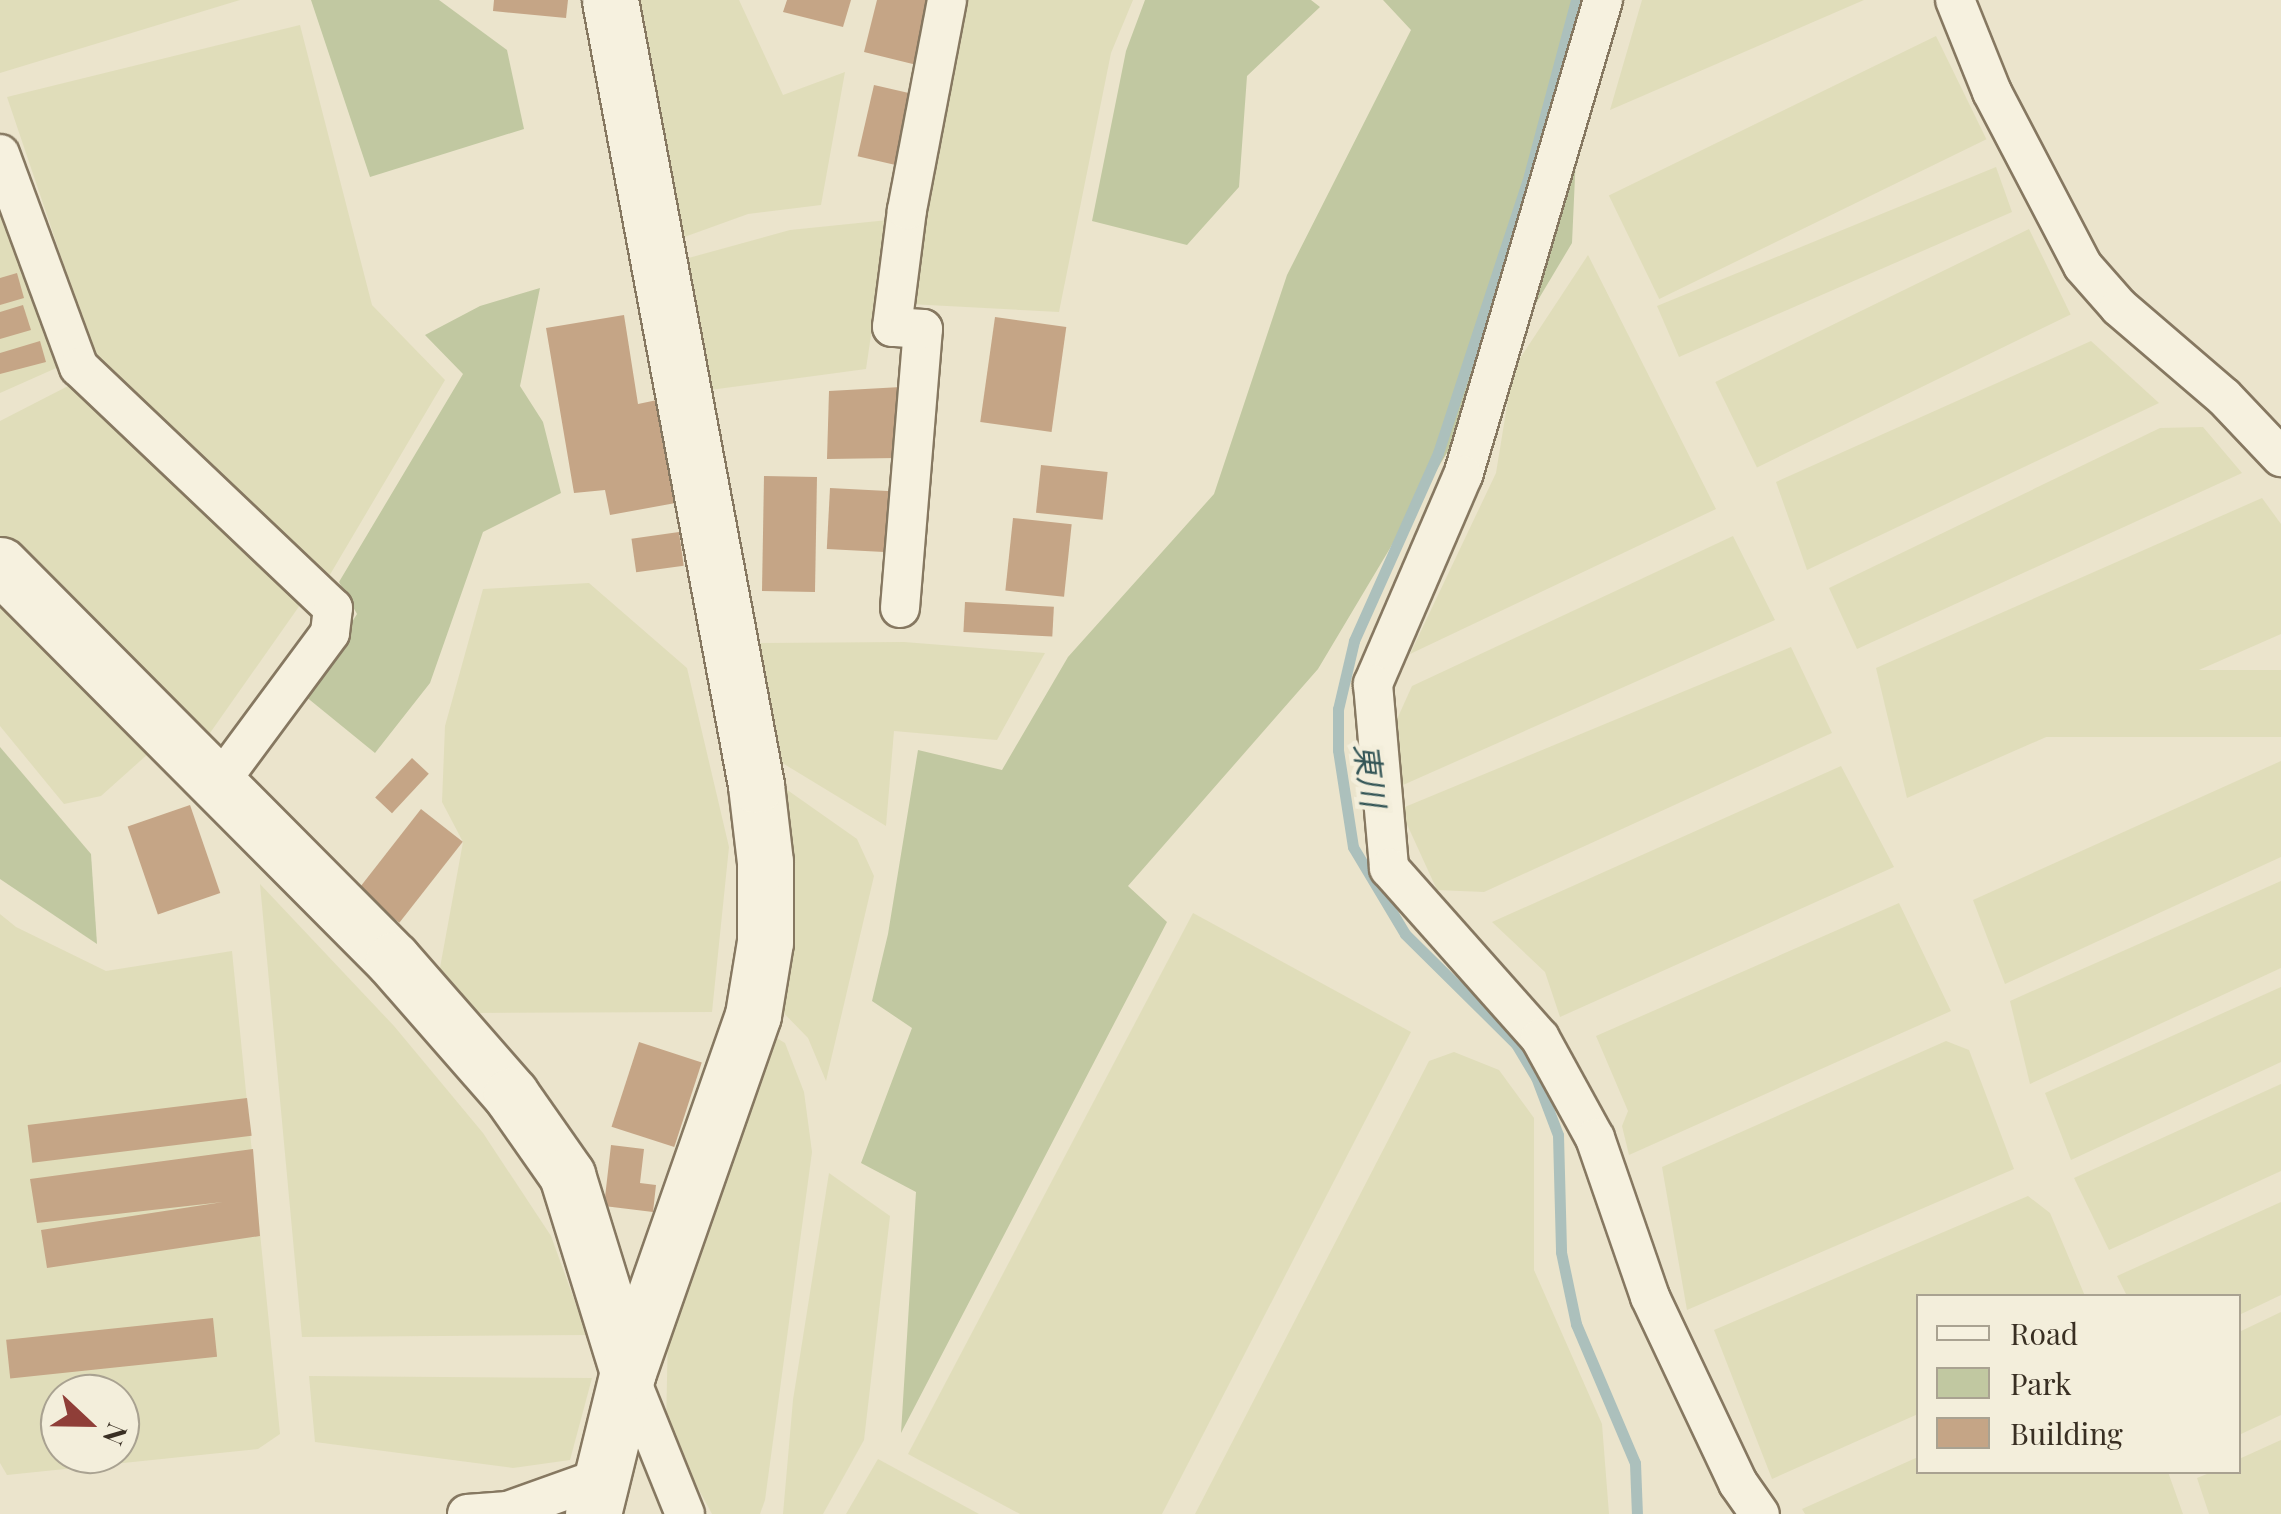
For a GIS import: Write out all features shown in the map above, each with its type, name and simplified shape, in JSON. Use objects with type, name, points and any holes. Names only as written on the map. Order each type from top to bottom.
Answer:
[{"type":"street","points":[[467,1514],[600,1495],[628,1372],[753,1015],[764,942],[765,862],[756,785],[610,0]]},
{"type":"street","points":[[900,608],[923,329],[892,326],[907,210],[948,0]]},
{"type":"street","points":[[1603,0],[1463,474],[1373,684],[1389,868],[1540,1038],[1596,1138],[1650,1297],[1738,1483],[1760,1514]]},
{"type":"street","points":[[1956,0],[1992,92],[2083,266],[2118,307],[2224,396],[2281,457]]},
{"type":"street","points":[[0,154],[79,367],[332,608],[330,633],[219,784]]},
{"type":"street","points":[[0,566],[455,1026],[556,1159],[567,1175],[628,1372],[685,1514]]},
{"type":"shaded area","points":[[0,0],[240,0],[0,73]]},
{"type":"shaded area","points":[[631,0],[739,0],[783,95],[845,72],[821,205],[748,214],[676,240]]},
{"type":"shaded area","points":[[964,0],[1133,0],[1111,53],[1059,312],[909,304]]},
{"type":"shaded area","points":[[1642,0],[1864,0],[1610,110]]},
{"type":"shaded area","points":[[300,25],[372,305],[445,380],[328,578],[95,357],[7,97]]},
{"type":"shaded area","points":[[1936,36],[1986,139],[1659,299],[1609,196]]},
{"type":"shaded area","points":[[1996,167],[2012,212],[1679,357],[1657,306]]},
{"type":"shaded area","points":[[0,205],[63,365],[0,393]]},
{"type":"shaded area","points":[[888,220],[866,369],[695,392],[674,262],[790,230]]},
{"type":"shaded area","points":[[2029,229],[2071,314],[1757,467],[1715,382]]},
{"type":"shaded area","points":[[1588,255],[1716,509],[1410,654],[1496,473],[1513,369]]},
{"type":"shaded area","points":[[2091,341],[2159,403],[1807,570],[1776,482]]},
{"type":"shaded area","points":[[74,383],[300,605],[210,733],[0,538],[0,421]]},
{"type":"shaded area","points":[[2203,427],[2242,473],[1857,649],[1829,588],[2160,428]]},
{"type":"shaded area","points":[[2262,498],[2281,524],[2281,634],[1907,798],[1876,668]]},
{"type":"shaded area","points":[[1733,536],[1775,620],[1385,793],[1384,748],[1412,686]]},
{"type":"shaded area","points":[[589,583],[687,668],[729,847],[712,1012],[468,1013],[437,984],[463,842],[442,802],[445,726],[483,589]]},
{"type":"shaded area","points":[[0,599],[149,753],[101,796],[64,804],[0,726]]},
{"type":"shaded area","points":[[904,642],[1045,653],[997,740],[894,731],[886,826],[766,753],[744,643]]},
{"type":"shaded area","points":[[1791,647],[1832,733],[1484,892],[1437,890],[1400,809]]},
{"type":"shaded area","points":[[1908,670],[2281,670],[2281,737],[1908,737]]},
{"type":"shaded area","points":[[2281,761],[2281,857],[2005,984],[1973,900]]},
{"type":"shaded area","points":[[1841,766],[1894,867],[1560,1017],[1545,972],[1492,922]]},
{"type":"shaded area","points":[[766,775],[857,839],[874,876],[826,1081],[808,1038],[773,1002]]},
{"type":"shaded area","points":[[2281,881],[2281,968],[2030,1084],[2010,1001]]},
{"type":"shaded area","points":[[260,884],[394,1026],[483,1133],[551,1236],[587,1335],[302,1337]]},
{"type":"shaded area","points":[[1899,903],[1951,1011],[1629,1155],[1622,1126],[1628,1111],[1596,1036]]},
{"type":"shaded area","points":[[1193,913],[1411,1032],[1162,1514],[1020,1514],[908,1454]]},
{"type":"shaded area","points":[[0,914],[16,927],[106,971],[232,951],[280,1434],[258,1449],[140,1461],[140,1374],[40,1374],[40,1472],[7,1475],[0,1463]]},
{"type":"shaded area","points":[[2281,987],[2281,1062],[2071,1160],[2045,1093]]},
{"type":"shaded area","points":[[763,1030],[785,1043],[804,1092],[812,1152],[765,1500],[760,1514],[712,1514],[666,1429],[668,1330]]},
{"type":"shaded area","points":[[1946,1041],[1969,1050],[2014,1169],[1687,1310],[1662,1167]]},
{"type":"shaded area","points":[[1454,1052],[1499,1070],[1534,1118],[1534,1270],[1602,1424],[1609,1514],[1195,1514],[1429,1061]]},
{"type":"shaded area","points":[[2281,1084],[2281,1171],[2109,1250],[2074,1178]]},
{"type":"shaded area","points":[[829,1173],[890,1216],[864,1440],[823,1514],[783,1514],[793,1400]]},
{"type":"shaded area","points":[[2028,1196],[2050,1213],[2084,1294],[1916,1294],[1916,1415],[1772,1479],[1714,1330]]},
{"type":"shaded area","points":[[2281,1202],[2281,1295],[2241,1314],[2241,1294],[2126,1294],[2117,1276]]},
{"type":"shaded area","points":[[2281,1312],[2281,1415],[2241,1434],[2241,1331]]},
{"type":"shaded area","points":[[309,1376],[592,1378],[570,1460],[513,1468],[315,1442]]},
{"type":"shaded area","points":[[2281,1440],[2281,1514],[2209,1514],[2197,1478],[2207,1474],[2241,1474],[2241,1458]]},
{"type":"shaded area","points":[[1916,1458],[1916,1474],[2169,1474],[2183,1514],[1805,1514],[1802,1509]]},
{"type":"shaded area","points":[[878,1459],[979,1514],[846,1514]]},
{"type":"green space","points":[[311,0],[439,0],[507,50],[524,129],[370,177]]},
{"type":"green space","points":[[1145,0],[1311,0],[1320,7],[1247,76],[1239,187],[1187,245],[1092,221],[1126,51]]},
{"type":"green space","points":[[1383,0],[1583,0],[1572,243],[1318,669],[1128,886],[1167,922],[901,1433],[916,1192],[861,1163],[912,1028],[872,1001],[888,934],[918,750],[1002,770],[1068,657],[1214,494],[1287,275],[1411,30]]},
{"type":"green space","points":[[540,288],[520,386],[543,422],[561,493],[483,532],[430,683],[375,753],[305,696],[357,614],[339,582],[463,374],[425,335],[480,306]]},
{"type":"green space","points":[[0,747],[91,854],[97,944],[0,879]]},
{"type":"building","points":[[494,0],[568,0],[566,18],[493,11]]},
{"type":"building","points":[[787,0],[851,0],[843,27],[783,12]]},
{"type":"building","points":[[877,0],[946,0],[929,68],[864,52]]},
{"type":"building","points":[[874,85],[931,98],[914,169],[858,156]]},
{"type":"building","points":[[17,273],[24,298],[0,305],[0,278]]},
{"type":"building","points":[[23,305],[31,330],[0,339],[0,312]]},
{"type":"building","points":[[624,315],[638,404],[662,399],[681,502],[610,515],[605,490],[574,493],[546,328]]},
{"type":"building","points":[[995,317],[1066,327],[1052,432],[980,422]]},
{"type":"building","points":[[40,341],[46,362],[0,374],[0,353]]},
{"type":"building","points":[[901,387],[897,458],[827,459],[829,391]]},
{"type":"building","points":[[1041,465],[1108,472],[1103,520],[1036,513]]},
{"type":"building","points":[[764,476],[817,477],[815,592],[762,591]]},
{"type":"building","points":[[830,488],[897,492],[894,552],[827,549]]},
{"type":"building","points":[[1013,518],[1072,524],[1064,597],[1005,591]]},
{"type":"building","points":[[679,532],[684,566],[636,572],[631,539]]},
{"type":"building","points":[[965,602],[1054,607],[1052,637],[963,632]]},
{"type":"building","points":[[412,758],[429,774],[392,813],[375,797]]},
{"type":"building","points":[[190,805],[220,893],[158,914],[128,826]]},
{"type":"building","points":[[421,809],[463,842],[399,923],[358,890]]},
{"type":"building","points":[[639,1042],[702,1062],[674,1147],[611,1127]]},
{"type":"building","points":[[247,1098],[252,1136],[32,1163],[28,1125]]},
{"type":"building","points":[[611,1145],[644,1149],[640,1183],[656,1185],[653,1212],[604,1206]]},
{"type":"building","points":[[253,1149],[260,1236],[47,1268],[41,1230],[223,1202],[37,1223],[30,1179]]},
{"type":"building","points":[[213,1318],[217,1357],[10,1379],[6,1340]]},
{"type":"waterway","name":"東川","points":[[1576,0],[1529,176],[1438,453],[1354,641],[1338,709],[1338,750],[1353,847],[1405,934],[1516,1044],[1536,1077],[1558,1135],[1561,1252],[1576,1324],[1635,1463],[1637,1514]]}]
